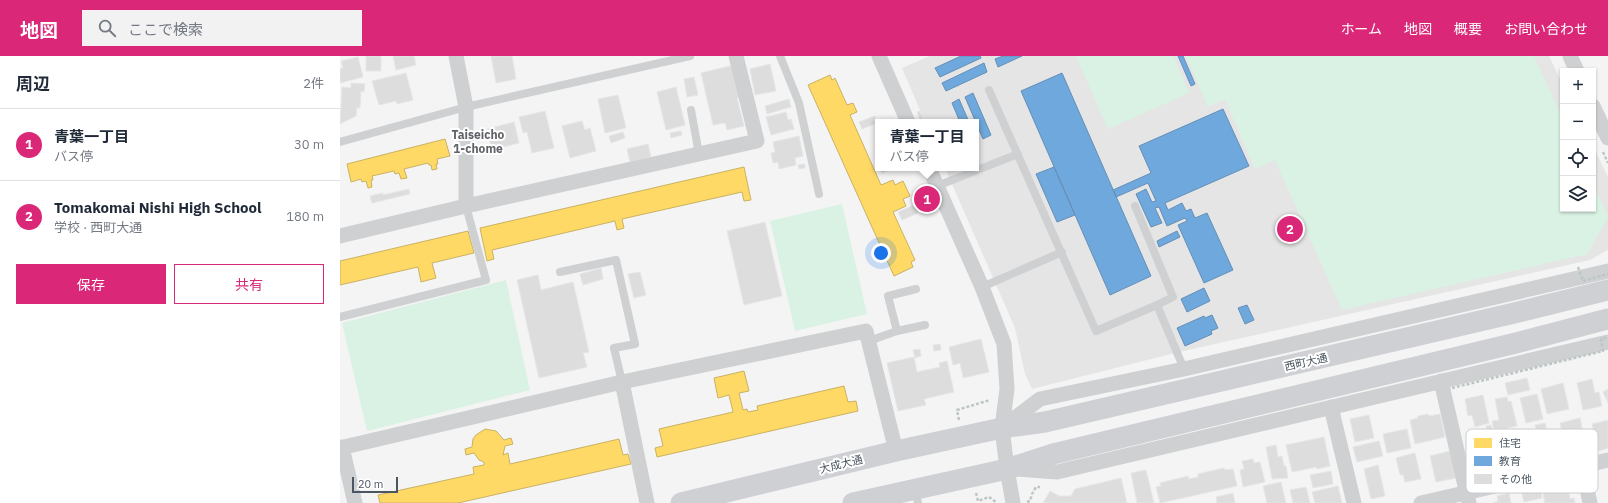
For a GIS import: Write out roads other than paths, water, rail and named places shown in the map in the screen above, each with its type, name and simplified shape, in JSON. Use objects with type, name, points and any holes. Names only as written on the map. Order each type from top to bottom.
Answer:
[{"type":"street","points":[[456,56],[466,108],[466,206]]},
{"type":"street","points":[[340,236],[756,141],[736,56]]},
{"type":"street","points":[[880,56],[907,119]]},
{"type":"street","points":[[1570,56],[1576,68]]},
{"type":"street","points":[[1596,112],[1608,138]]},
{"type":"street","points":[[930,171],[982,287],[1004,344],[1007,389],[1002,428],[1013,503]]},
{"type":"street","points":[[1002,428],[1040,399],[1184,369],[1608,273]]},
{"type":"street","name":"西町大通","points":[[1002,428],[1045,422],[1608,290]]},
{"type":"street","points":[[853,503],[917,496],[1053,454],[1516,343],[1608,319]]},
{"type":"street","points":[[355,503],[341,447],[622,382],[866,331],[896,451]]},
{"type":"street","points":[[1007,469],[1057,472],[1331,407],[1447,385],[1608,342]]},
{"type":"street","points":[[622,382],[648,503]]},
{"type":"street","points":[[1447,385],[1466,486]]},
{"type":"street","points":[[1331,407],[1354,503]]},
{"type":"street","name":"大成大通","points":[[680,503],[896,451],[1002,428]]},
{"type":"street","points":[[1598,462],[1608,460]]},
{"type":"street","points":[[1421,503],[1468,497],[1483,493]]},
{"type":"street","points":[[1588,493],[1590,503]]},
{"type":"lane","points":[[340,142],[466,108],[690,56]]},
{"type":"lane","points":[[780,56],[799,103],[819,194]]},
{"type":"lane","points":[[989,90],[1096,331],[1173,297],[1135,206]]},
{"type":"lane","points":[[692,110],[699,154]]},
{"type":"lane","points":[[979,169],[1018,154]]},
{"type":"lane","points":[[937,186],[975,171]]},
{"type":"lane","points":[[340,317],[486,280],[466,206]]},
{"type":"lane","points":[[982,287],[1062,252]]},
{"type":"lane","points":[[560,272],[616,260],[635,344],[614,348],[622,382]]},
{"type":"lane","points":[[897,331],[888,296],[916,289]]},
{"type":"lane","points":[[1157,305],[1184,369]]},
{"type":"lane","points":[[869,341],[897,331],[925,325]]},
{"type":"place","name":"青葉一丁目","points":[[927,199]]},
{"type":"place","name":"Tomakomai Nishi High School","points":[[1290,229]]},
{"type":"district","name":"Taiseicho 1-chome","points":[[478,142]]}]
